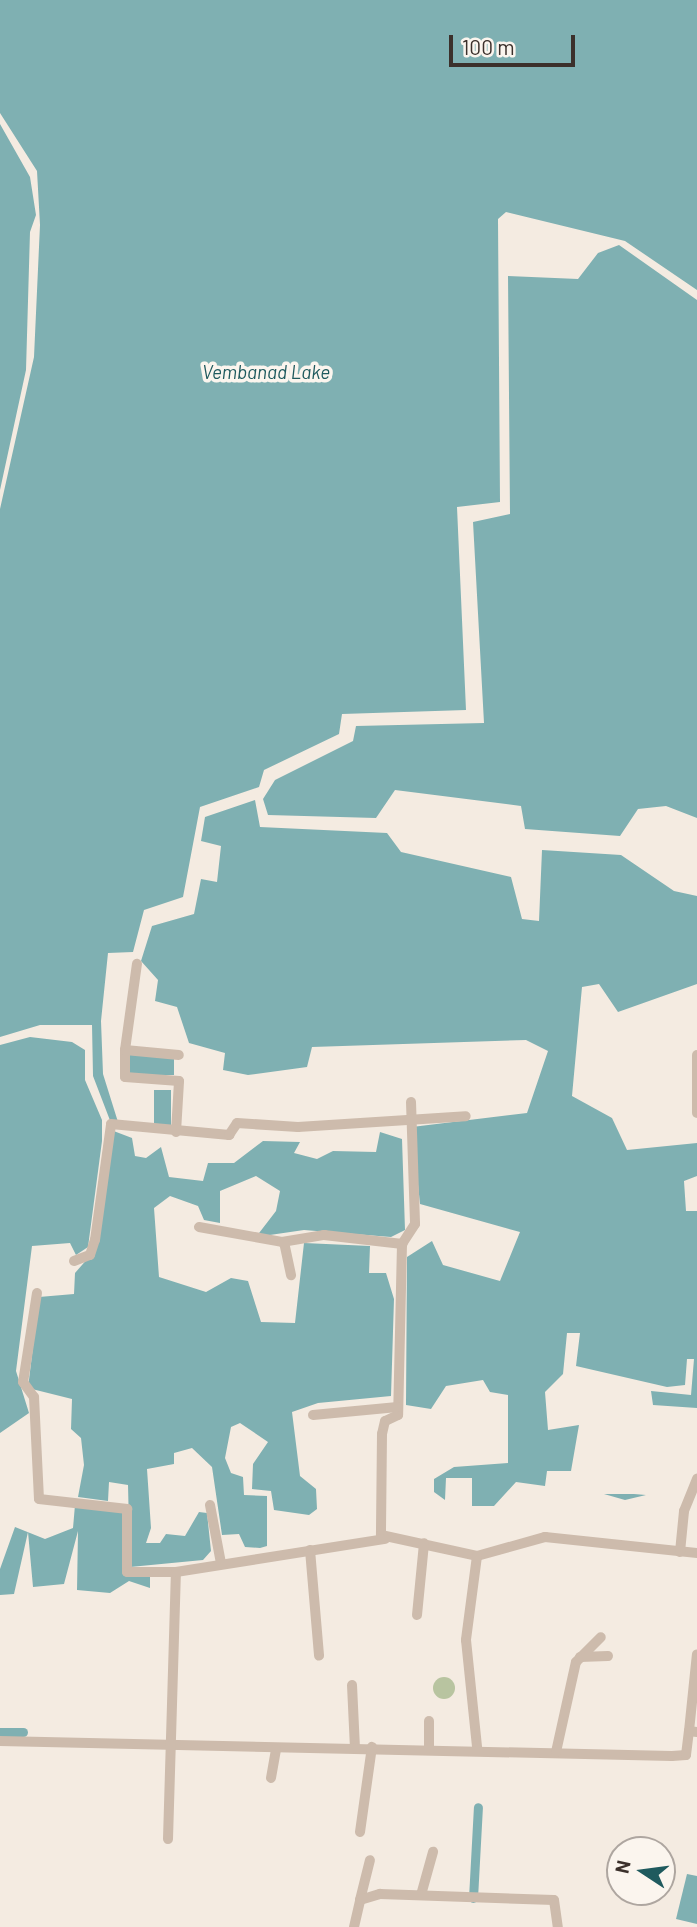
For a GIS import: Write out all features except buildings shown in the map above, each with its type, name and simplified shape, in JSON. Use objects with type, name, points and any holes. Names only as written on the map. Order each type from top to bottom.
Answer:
[{"type":"street","points":[[137,964],[125,1050],[125,1077],[179,1081],[176,1132]]},
{"type":"street","points":[[125,1050],[179,1055]]},
{"type":"street","points":[[696,1054],[697,1113]]},
{"type":"street","points":[[385,1539],[382,1434],[398,1407],[402,1244],[415,1224],[411,1102]]},
{"type":"street","points":[[74,1261],[90,1255],[111,1125],[229,1135],[237,1123],[412,1122],[466,1116]]},
{"type":"street","points":[[199,1227],[284,1242],[324,1235],[402,1244]]},
{"type":"street","points":[[284,1242],[291,1275]]},
{"type":"street","points":[[37,1293],[23,1382],[34,1397],[39,1499],[127,1509],[127,1572],[205,1573],[221,1563],[385,1539],[424,1543],[477,1556],[545,1536],[697,1553]]},
{"type":"street","points":[[313,1415],[398,1407]]},
{"type":"street","points":[[680,1552],[684,1511],[697,1479]]},
{"type":"street","points":[[210,1505],[221,1563]]},
{"type":"street","points":[[417,1615],[424,1543]]},
{"type":"street","points":[[310,1550],[320,1656]]},
{"type":"street","points":[[477,1556],[466,1640],[478,1747]]},
{"type":"street","points":[[168,1839],[176,1573]]},
{"type":"street","points":[[556,1752],[580,1657],[600,1637]]},
{"type":"street","points":[[580,1657],[608,1656]]},
{"type":"street","points":[[0,1741],[276,1749],[478,1747],[556,1752],[692,1754],[696,1659]]},
{"type":"street","points":[[352,1685],[355,1748]]},
{"type":"street","points":[[429,1721],[429,1747]]},
{"type":"street","points":[[360,1832],[372,1747]]},
{"type":"street","points":[[271,1778],[276,1749]]},
{"type":"street","points":[[421,1895],[433,1852]]},
{"type":"street","points":[[354,1927],[370,1860]]},
{"type":"street","points":[[359,1900],[421,1895],[554,1899],[558,1927]]},
{"type":"green space","points":[[444,1677],[452,1680],[455,1688],[452,1696],[444,1699],[436,1696],[433,1688],[436,1680]]},
{"type":"water","name":"Vembanad Lake","points":[[0,0],[697,0],[697,290],[625,241],[506,212],[498,219],[500,502],[457,507],[466,710],[342,714],[339,734],[264,770],[259,787],[200,807],[183,897],[144,910],[133,952],[108,953],[101,1021],[103,1074],[118,1122],[111,1123],[93,1076],[92,1025],[40,1025],[0,1037],[0,509],[34,357],[40,225],[37,171],[0,113]]},
{"type":"water","points":[[0,124],[30,177],[36,215],[30,232],[26,370],[0,490]]},
{"type":"water","points":[[619,245],[697,300],[697,818],[666,806],[638,809],[620,836],[525,829],[521,806],[395,790],[376,818],[268,815],[263,799],[275,780],[353,741],[356,726],[484,723],[473,522],[510,514],[508,276],[578,279],[598,253]]},
{"type":"water","points":[[255,800],[260,827],[387,833],[401,852],[511,877],[522,919],[539,921],[542,850],[621,855],[674,891],[697,896],[697,984],[618,1012],[599,984],[582,987],[572,1096],[612,1118],[627,1150],[697,1143],[697,1176],[684,1181],[686,1211],[697,1211],[697,1408],[653,1405],[651,1391],[691,1395],[694,1359],[687,1359],[685,1385],[667,1387],[576,1366],[580,1333],[567,1333],[563,1374],[545,1392],[548,1430],[579,1425],[571,1471],[547,1471],[545,1486],[516,1482],[494,1506],[472,1506],[472,1478],[446,1478],[445,1500],[434,1492],[434,1479],[454,1467],[508,1463],[508,1395],[490,1392],[483,1380],[446,1386],[431,1409],[406,1405],[407,1257],[432,1241],[443,1265],[500,1281],[520,1232],[420,1204],[412,1127],[527,1113],[548,1051],[526,1040],[312,1047],[307,1067],[248,1075],[223,1070],[225,1053],[189,1043],[177,1007],[155,1001],[158,980],[141,961],[152,926],[194,914],[201,879],[217,882],[221,846],[201,841],[205,817]]},
{"type":"water","points":[[30,1037],[72,1042],[85,1050],[85,1080],[102,1120],[102,1141],[88,1247],[76,1255],[70,1243],[32,1246],[16,1371],[29,1413],[0,1433],[0,1045]]},
{"type":"water","points":[[128,1055],[174,1055],[174,1075],[128,1075]]},
{"type":"water","points":[[154,1090],[171,1090],[171,1125],[154,1125]]},
{"type":"water","points":[[111,1130],[132,1138],[135,1156],[146,1158],[161,1147],[169,1177],[203,1181],[208,1163],[234,1163],[263,1141],[300,1142],[294,1153],[317,1159],[333,1151],[376,1152],[380,1132],[402,1139],[405,1230],[391,1237],[304,1230],[256,1237],[276,1211],[280,1191],[256,1176],[220,1191],[220,1223],[204,1220],[198,1206],[170,1196],[154,1208],[159,1277],[206,1292],[231,1278],[248,1281],[261,1322],[295,1323],[304,1243],[370,1246],[369,1273],[386,1273],[394,1299],[391,1396],[318,1403],[292,1412],[300,1476],[316,1489],[317,1509],[309,1515],[274,1510],[271,1491],[252,1489],[253,1464],[268,1442],[240,1423],[231,1427],[225,1458],[231,1473],[243,1477],[244,1495],[267,1496],[267,1546],[245,1547],[239,1534],[222,1535],[212,1467],[192,1448],[174,1453],[174,1464],[147,1469],[151,1528],[146,1543],[160,1543],[166,1534],[185,1536],[199,1512],[207,1513],[211,1551],[203,1560],[130,1567],[128,1485],[109,1482],[108,1501],[78,1497],[84,1465],[81,1438],[71,1429],[72,1399],[28,1388],[39,1297],[74,1294],[75,1273],[96,1249]]},
{"type":"water","points":[[604,1494],[634,1494],[646,1495],[625,1500]]},
{"type":"water","points":[[75,1505],[124,1511],[122,1570],[150,1574],[150,1588],[129,1581],[110,1593],[77,1590],[78,1531],[64,1584],[33,1587],[28,1532],[45,1539],[73,1528]]},
{"type":"water","points":[[15,1527],[28,1532],[14,1594],[0,1595],[0,1569]]},
{"type":"water","points":[[687,1874],[697,1876],[697,1924],[676,1919]]},
{"type":"waterway","points":[[0,1732],[23,1732]]},
{"type":"waterway","points":[[473,1898],[478,1807]]}]
